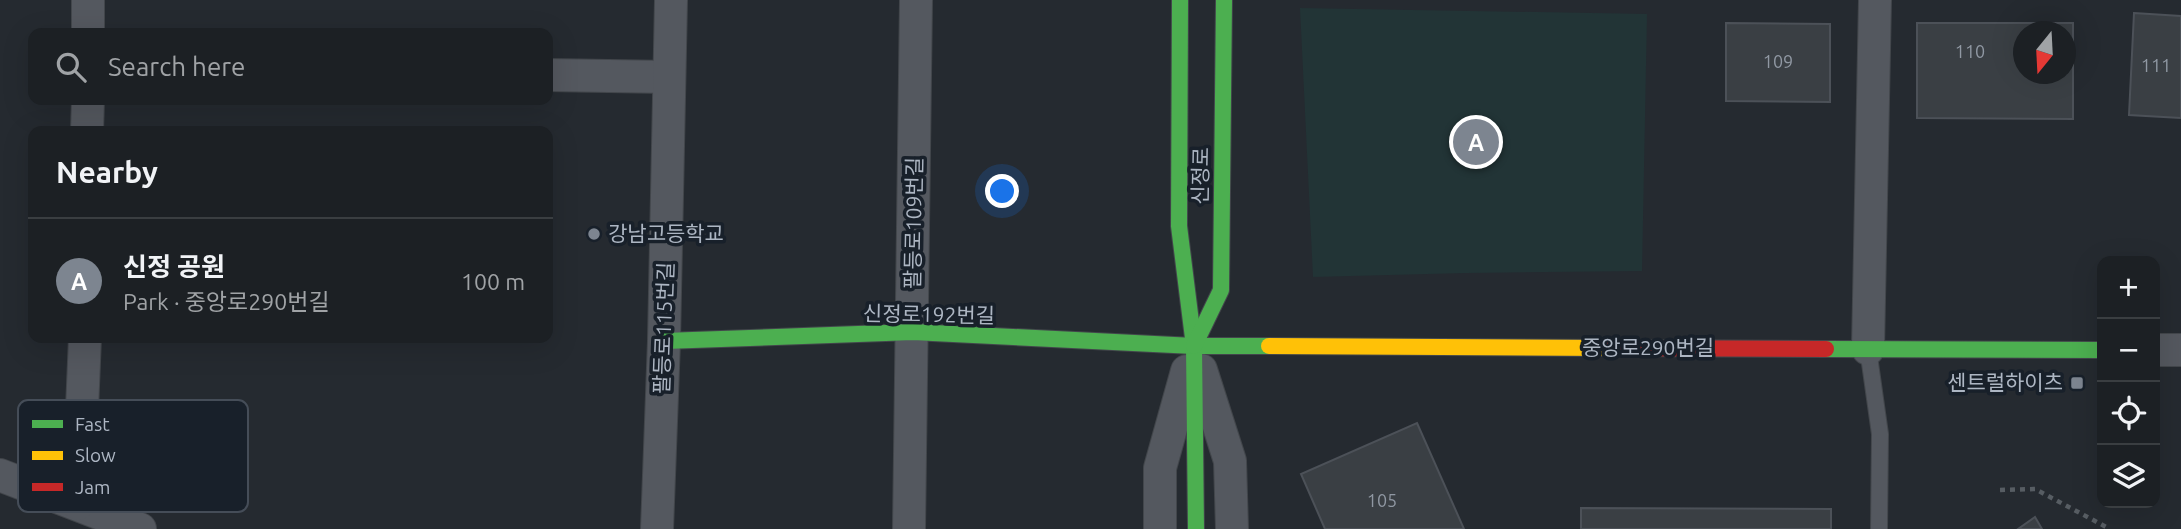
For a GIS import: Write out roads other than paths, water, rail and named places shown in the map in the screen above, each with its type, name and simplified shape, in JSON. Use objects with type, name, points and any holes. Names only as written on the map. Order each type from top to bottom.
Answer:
[{"type":"street","points":[[88,0],[88,28]]},
{"type":"street","name":"팔등로115번길","points":[[657,529],[664,341],[670,0]]},
{"type":"street","name":"팔등로109번길","points":[[909,529],[916,0]]},
{"type":"street","name":"신정로","points":[[1180,0],[1179,226],[1194,346],[1196,529]]},
{"type":"street","name":"신정로","points":[[1194,346],[1221,290],[1224,0]]},
{"type":"street","points":[[1868,349],[1874,0]]},
{"type":"street","points":[[553,75],[669,77]]},
{"type":"street","points":[[87,126],[88,105]]},
{"type":"street","points":[[1180,143],[1186,197],[1201,219],[1216,199],[1222,145]]},
{"type":"street","name":"신정로192번길","points":[[664,341],[913,332],[1194,346]]},
{"type":"street","points":[[83,400],[86,343]]},
{"type":"street","points":[[1160,529],[1160,468],[1194,346]]},
{"type":"street","points":[[1194,346],[1230,461],[1232,529]]},
{"type":"street","name":"중앙로290번길","points":[[1194,346],[2097,350]]},
{"type":"street","points":[[2160,350],[2181,350]]},
{"type":"street","points":[[0,475],[18,482]]},
{"type":"street","points":[[98,512],[140,529]]},
{"type":"lane","points":[[1868,349],[1880,435],[1880,529]]},
{"type":"place","name":"신정 공원","points":[[1476,142]]},
{"type":"place","name":"강남고등학교","points":[[594,234]]},
{"type":"place","name":"센트럴하이츠","points":[[2077,383]]}]
